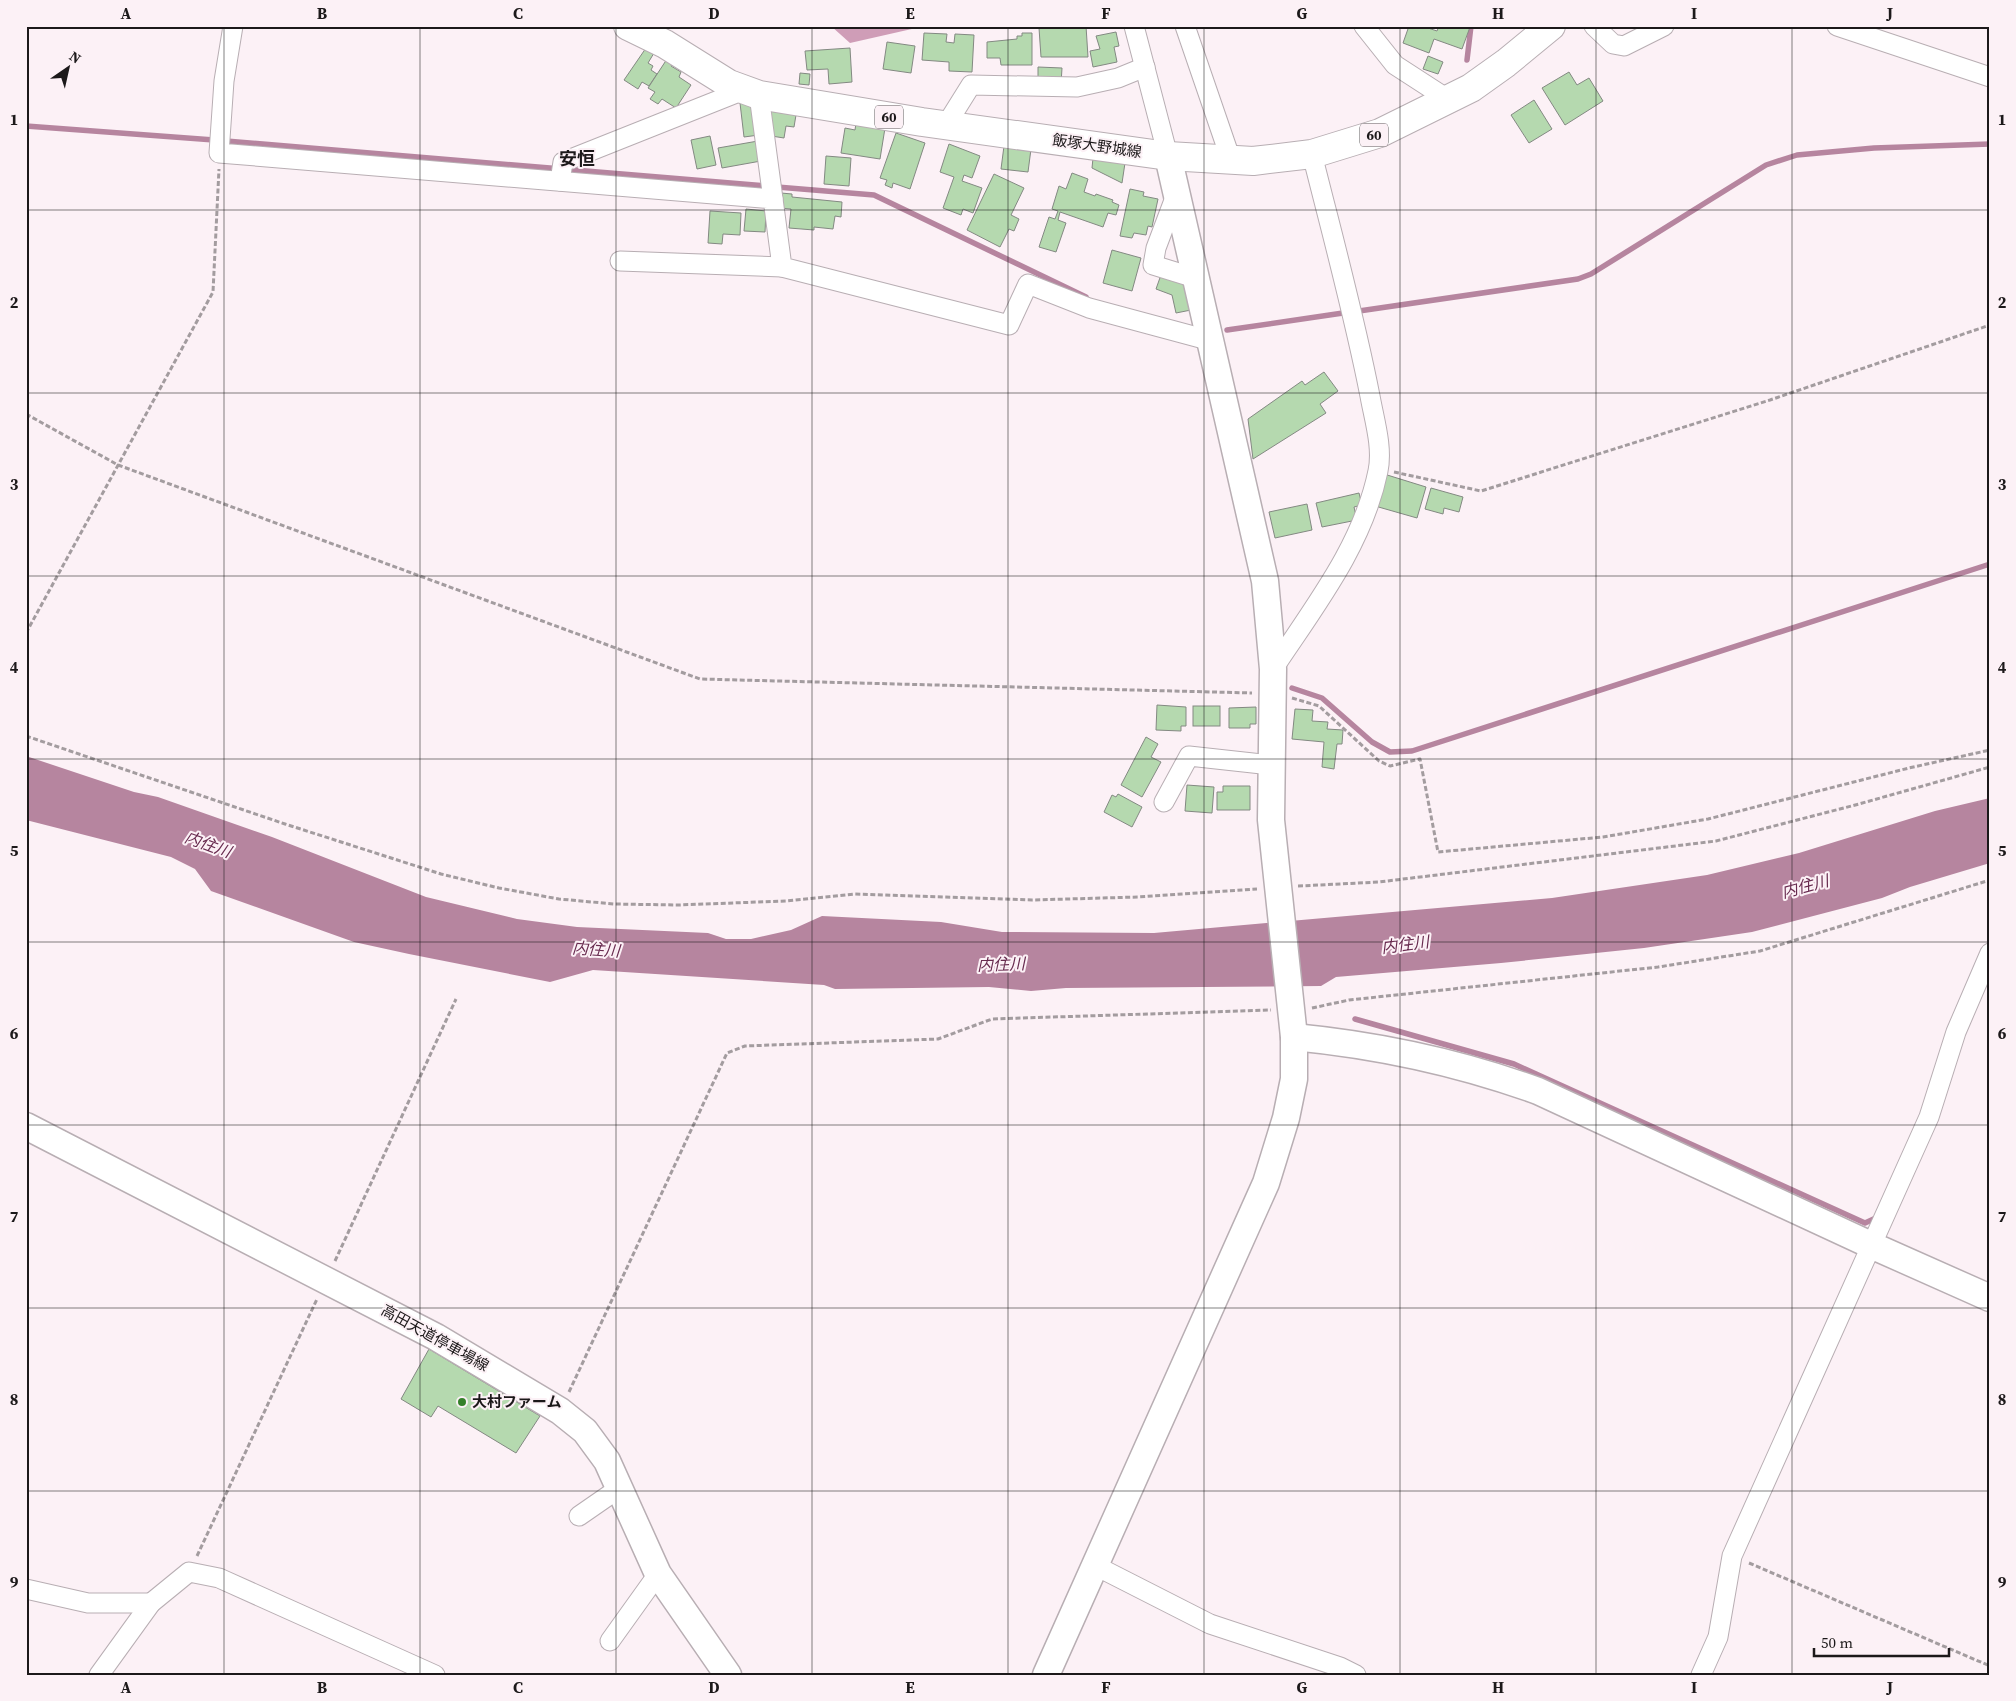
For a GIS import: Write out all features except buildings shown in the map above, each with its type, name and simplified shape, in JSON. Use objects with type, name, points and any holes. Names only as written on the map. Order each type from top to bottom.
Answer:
[{"type":"main road","name":"飯塚大野城線","points":[[628,26],[665,44],[729,84],[751,92],[946,125],[1168,156],[1252,161],[1312,154],[1380,133],[1449,100],[1506,63],[1551,26]]},
{"type":"street","points":[[233,26],[224,81],[219,153],[562,172],[772,189]]},
{"type":"street","points":[[1046,1675],[1266,1182],[1286,1118],[1294,1079],[1294,1037],[1272,820],[1273,682],[1265,581],[1208,340],[1168,156],[1134,26]]},
{"type":"street","points":[[1185,26],[1231,160]]},
{"type":"street","points":[[1364,26],[1395,65],[1449,100]]},
{"type":"street","points":[[1594,26],[1613,44],[1624,46],[1664,26]]},
{"type":"street","points":[[1838,26],[1988,72]]},
{"type":"street","points":[[946,125],[971,85],[1078,87],[1118,78],[1145,67]]},
{"type":"street","points":[[562,172],[751,92],[772,189],[782,267]]},
{"type":"street","points":[[1273,682],[1353,545],[1369,504],[1379,469],[1379,447],[1358,332],[1312,154]]},
{"type":"street","points":[[1176,195],[1156,248],[1153,266],[1195,278]]},
{"type":"street","points":[[620,261],[782,267],[1009,325],[1028,284],[1089,308],[1208,340]]},
{"type":"street","points":[[1164,802],[1189,756],[1271,765]]},
{"type":"street","points":[[1701,1675],[1718,1637],[1732,1556],[1929,1117],[1956,1032],[1990,953]]},
{"type":"street","points":[[1294,1037],[1350,1042],[1440,1061],[1491,1074],[1538,1091],[1872,1246],[1990,1298]]},
{"type":"street","name":"高田天道停車場線","points":[[26,1126],[436,1337],[560,1411],[585,1431],[606,1462],[658,1574],[728,1675]]},
{"type":"street","points":[[579,1516],[618,1489]]},
{"type":"street","points":[[1096,1566],[1210,1624],[1340,1667],[1356,1675]]},
{"type":"street","points":[[98,1675],[151,1602],[190,1572],[219,1578],[435,1675]]},
{"type":"street","points":[[610,1641],[658,1574]]},
{"type":"street","points":[[26,1589],[88,1603],[151,1602]]},
{"type":"path","points":[[26,633],[213,292],[219,153]]},
{"type":"path","points":[[1379,469],[1482,491],[1779,397],[1990,325]]},
{"type":"path","points":[[26,414],[118,465],[700,679],[1273,682],[1319,706],[1373,755],[1390,766],[1420,759],[1438,852],[1603,837],[1708,819],[1909,768],[1990,750]]},
{"type":"path","points":[[26,736],[285,824],[441,874],[499,888],[559,899],[614,904],[678,905],[786,901],[855,894],[1032,900],[1138,897],[1379,882],[1716,841],[1859,804],[1990,767]]},
{"type":"path","points":[[560,1411],[727,1053],[745,1046],[938,1039],[992,1019],[1316,1008],[1369,998],[1658,967],[1760,951],[1990,880]]},
{"type":"path","points":[[190,1572],[456,998]]},
{"type":"path","points":[[1732,1556],[1990,1666]]},
{"type":"shaded area","points":[[831,26],[925,26],[850,43]]},
{"type":"water","name":"内住川","points":[[26,756],[134,792],[158,797],[272,837],[426,897],[517,919],[577,927],[708,933],[726,939],[751,939],[791,930],[822,916],[941,922],[1002,932],[1154,933],[1552,898],[1707,875],[1799,853],[1935,811],[1990,798],[1990,863],[1910,887],[1882,898],[1752,932],[1644,948],[1501,963],[1336,977],[1321,986],[1066,988],[1031,991],[989,987],[835,989],[824,985],[593,970],[550,982],[354,942],[211,891],[195,869],[171,857],[26,820]]},
{"type":"waterway","points":[[1467,60],[1471,26]]},
{"type":"waterway","points":[[26,126],[214,140]]},
{"type":"waterway","points":[[226,141],[874,195],[1086,297]]},
{"type":"waterway","points":[[1359,311],[1578,279],[1591,274],[1766,165],[1797,155],[1874,148],[1990,144]]},
{"type":"waterway","points":[[1227,330],[1343,313]]},
{"type":"waterway","points":[[1292,688],[1322,698],[1372,742],[1390,752],[1412,751],[1990,564]]},
{"type":"waterway","points":[[1355,1019],[1514,1064],[1865,1223],[1878,1217]]},
{"type":"place","name":"大村ファーム","points":[[462,1402]]},
{"type":"district","name":"安恒","points":[[577,159]]}]
